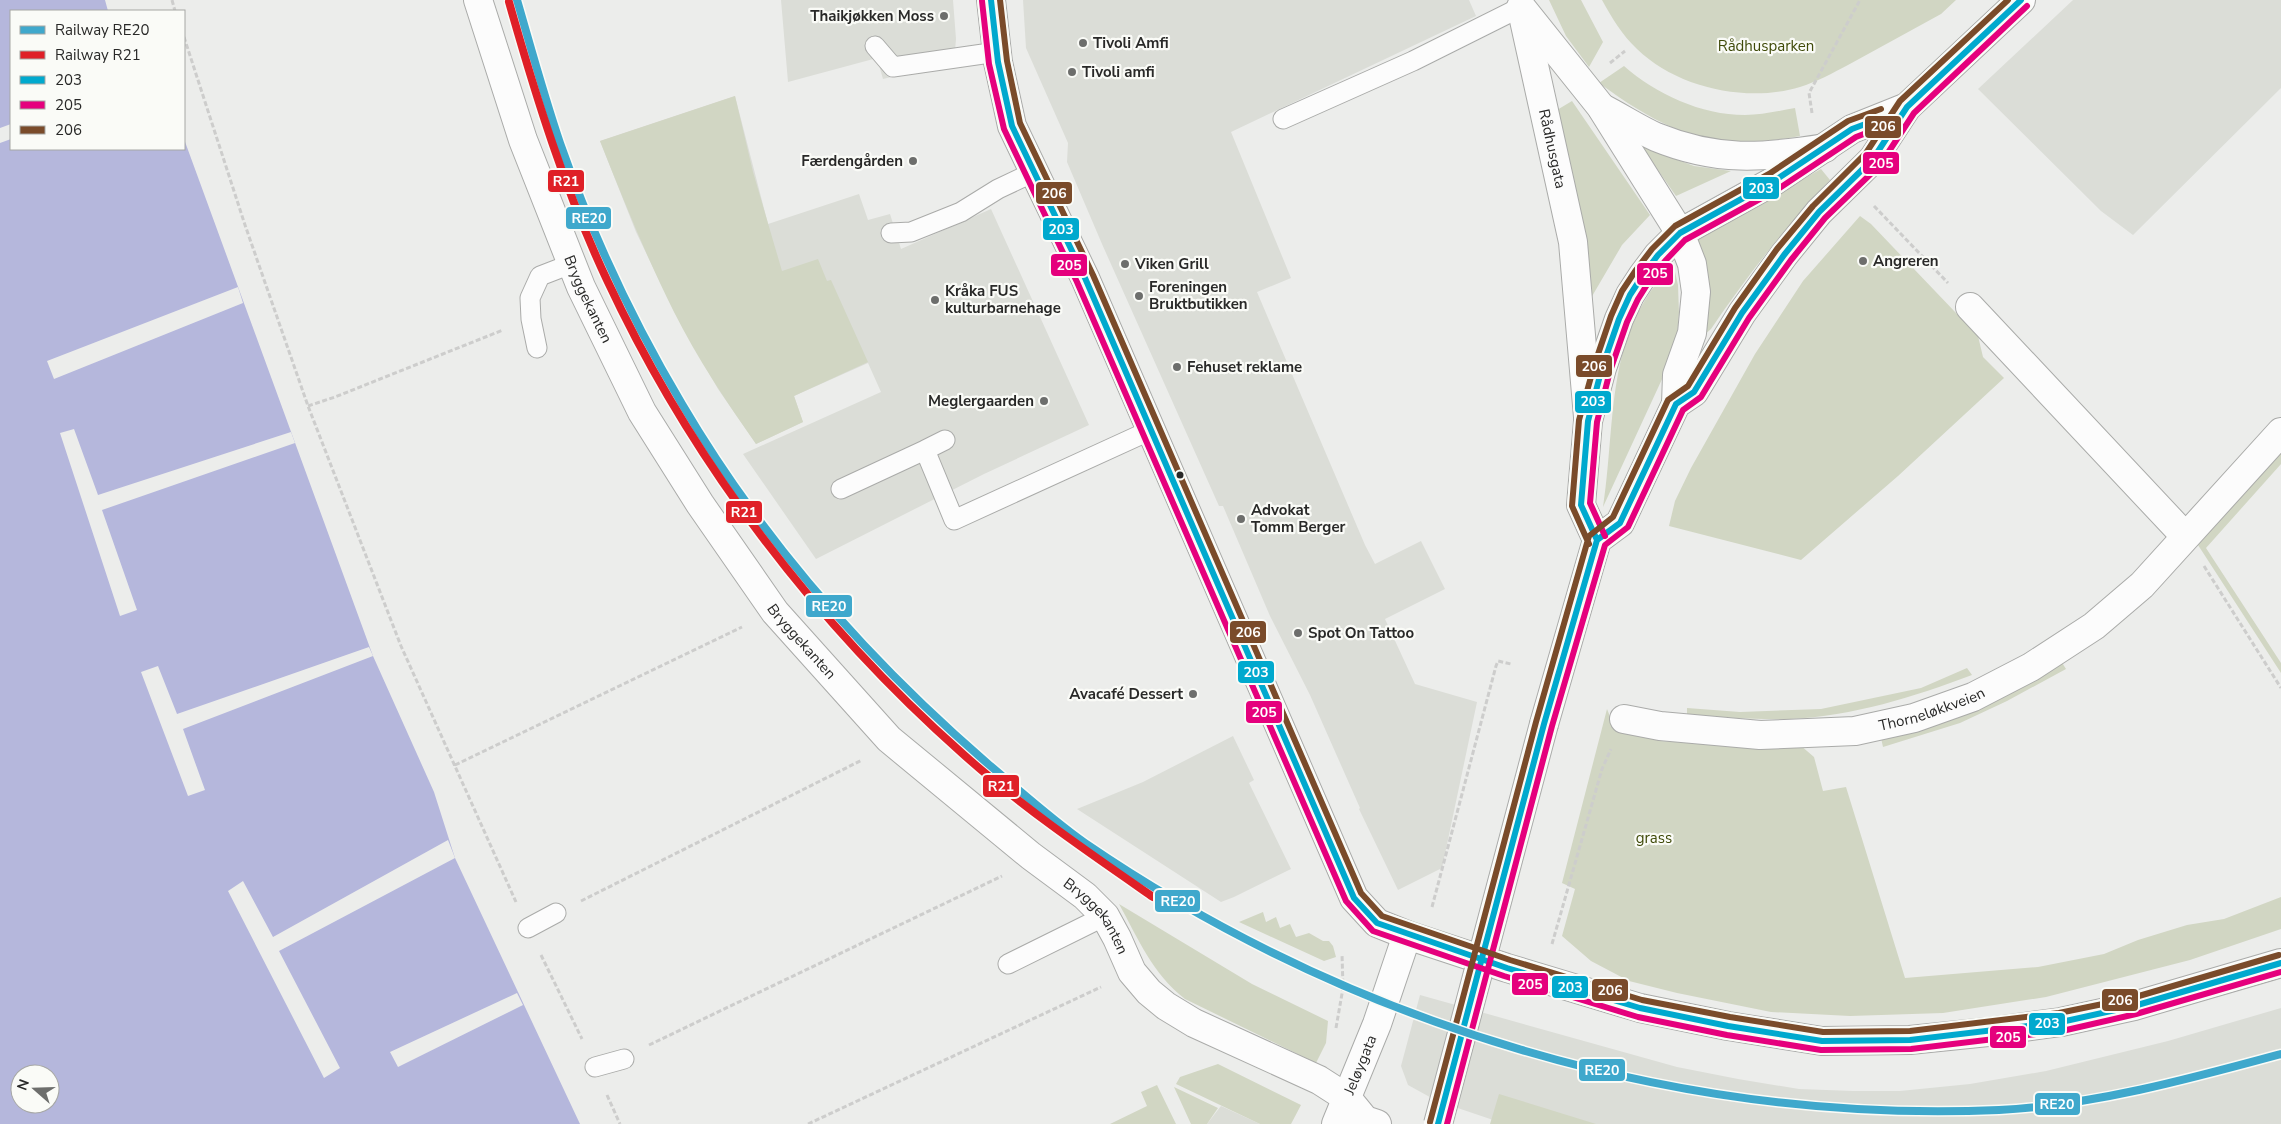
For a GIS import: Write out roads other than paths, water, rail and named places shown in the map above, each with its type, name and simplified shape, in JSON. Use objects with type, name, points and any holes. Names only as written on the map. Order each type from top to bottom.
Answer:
[{"type":"main road","name":"Bryggekanten","points":[[478,0],[522,140],[571,264],[642,412],[700,504],[775,612],[889,739],[1031,856],[1085,896],[1105,916],[1132,972],[1149,992],[1166,1006],[1194,1024],[1319,1080],[1347,1098],[1365,1120],[1377,1124]]},
{"type":"main road","points":[[991,0],[997,52],[1012,126],[1085,278],[1354,898],[1377,922],[1407,935],[1507,968],[1640,1008],[1728,1026],[1822,1041],[1910,1040],[2061,1022],[2134,1006],[2281,963]]},
{"type":"main road","points":[[1676,404],[1694,392],[1742,313],[1784,255],[1819,212],[1873,159],[1907,107],[2021,0]]},
{"type":"main road","points":[[1438,1124],[1544,724],[1596,540],[1620,523],[1676,404],[1677,376],[1692,333],[1696,292],[1692,264],[1680,233],[1601,107],[1519,3]]},
{"type":"main road","name":"Rådhusgata","points":[[1519,3],[1573,242],[1588,421]]},
{"type":"main road","points":[[1601,107],[1654,136],[1687,149],[1715,155],[1773,156],[1826,148]]},
{"type":"main road","points":[[1596,540],[1581,505],[1588,421],[1602,368],[1630,295],[1658,255],[1680,233],[1774,181],[1852,129],[1907,107]]},
{"type":"main road","points":[[1970,307],[2186,536]]},
{"type":"main road","name":"Thorneløkkveien","points":[[1624,720],[1660,726],[1760,735],[1855,731],[1914,718],[1973,697],[2031,667],[2094,626],[2142,585],[2281,432]]},
{"type":"main road","name":"Jeløygata","points":[[1336,1124],[1384,1005],[1407,935]]},
{"type":"lane","points":[[1283,119],[1413,61],[1519,3]]},
{"type":"lane","points":[[875,46],[893,67],[997,52]]},
{"type":"lane","points":[[892,233],[911,232],[961,212],[998,189],[1034,172]]},
{"type":"lane","points":[[537,348],[531,319],[530,298],[540,276],[571,264]]},
{"type":"lane","points":[[924,450],[954,520],[1151,430]]},
{"type":"lane","points":[[841,489],[945,440]]},
{"type":"lane","points":[[528,928],[564,909]]},
{"type":"lane","points":[[1008,964],[1105,916]]},
{"type":"lane","points":[[595,1068],[624,1058]]},
{"type":"water","points":[[0,0],[105,0],[108,10],[10,10],[10,150],[185,150],[185,142],[373,656],[434,792],[455,858],[580,1124],[0,1124]]},
{"type":"rail line","name":"RE20","points":[[517,0],[543,90],[572,177],[615,277],[630,309],[682,404],[713,454],[747,503],[782,550],[859,640],[943,724],[1072,834],[1187,907],[1294,963],[1406,1011],[1521,1050],[1638,1079],[1758,1100],[1878,1110],[1999,1110],[2035,1107],[2070,1103],[2141,1090],[2281,1054]]},
{"type":"rail line","name":"R21","points":[[509,2],[552,143],[578,212],[607,280],[640,347],[677,412],[718,475],[761,535],[807,594],[857,650],[963,754],[1032,811],[1153,897]]},
{"type":"place","name":"Thaikjøkken Moss","points":[[944,16]]},
{"type":"place","name":"Tivoli Amfi","points":[[1083,43]]},
{"type":"place","name":"Tivoli amfi","points":[[1072,72]]},
{"type":"place","name":"Færdengården","points":[[913,161]]},
{"type":"place","name":"Angreren","points":[[1863,261]]},
{"type":"place","name":"Viken Grill","points":[[1125,264]]},
{"type":"place","name":"Foreningen Bruktbutikken","points":[[1139,296]]},
{"type":"place","name":"Kråka FUS kulturbarnehage","points":[[935,300]]},
{"type":"place","name":"Fehuset reklame","points":[[1177,367]]},
{"type":"place","name":"Meglergaarden","points":[[1044,401]]},
{"type":"place","name":"Advokat Tomm Berger","points":[[1241,519]]},
{"type":"place","name":"Spot On Tattoo","points":[[1298,633]]},
{"type":"place","name":"Avacafé Dessert","points":[[1193,694]]},
{"type":"park label","name":"Rådhusparken","points":[[1766,46]]},
{"type":"park label","name":"grass","points":[[1654,838]]}]
